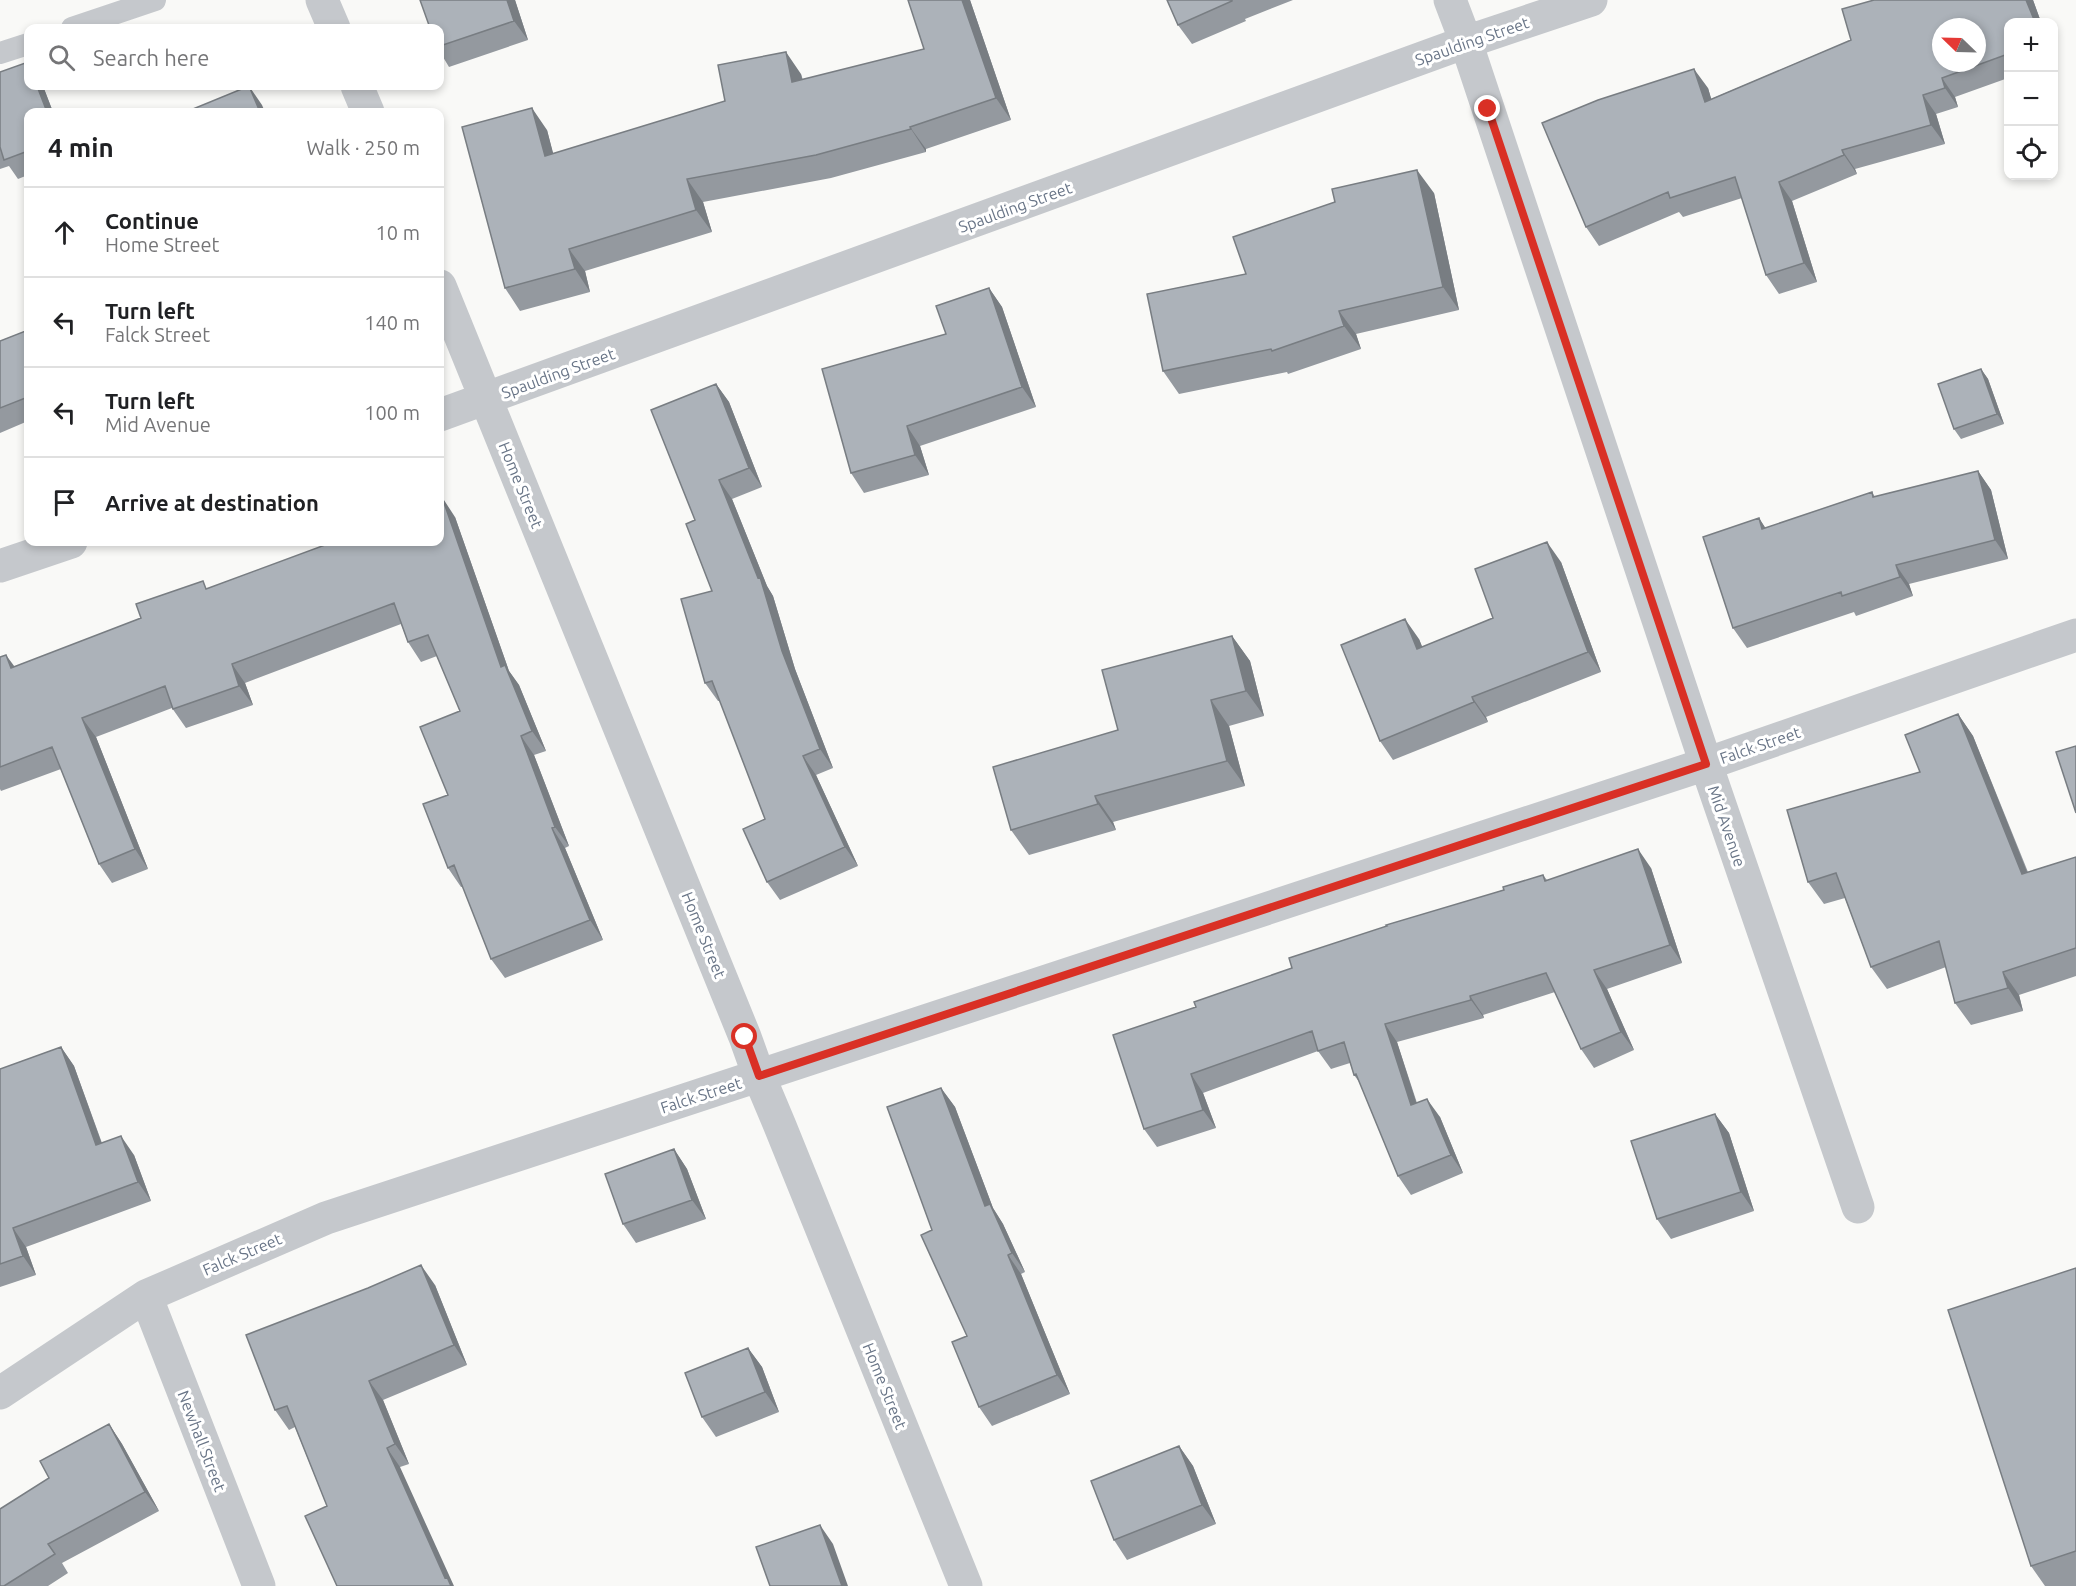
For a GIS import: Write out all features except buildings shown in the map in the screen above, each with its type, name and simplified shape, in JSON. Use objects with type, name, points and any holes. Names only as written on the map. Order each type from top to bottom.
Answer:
[{"type":"street","points":[[322,0],[332,24]]},
{"type":"street","name":"Mid Avenue","points":[[1450,0],[1466,42],[1706,764],[1858,1207]]},
{"type":"street","name":"Spaulding Street","points":[[444,414],[1466,42],[1591,0]]},
{"type":"street","points":[[359,90],[366,108]]},
{"type":"street","name":"Home Street","points":[[444,296],[966,1586]]},
{"type":"street","points":[[0,566],[59,546]]},
{"type":"street","name":"Falck Street","points":[[0,1393],[146,1296],[326,1218],[1706,764],[2076,635]]},
{"type":"street","name":"Newhall Street","points":[[146,1296],[259,1586]]},
{"type":"lane","points":[[84,24],[155,0]]},
{"type":"lane","points":[[0,53],[24,45]]},
{"type":"route","points":[[745,1037],[759,1076],[1706,764],[1488,109]]}]
